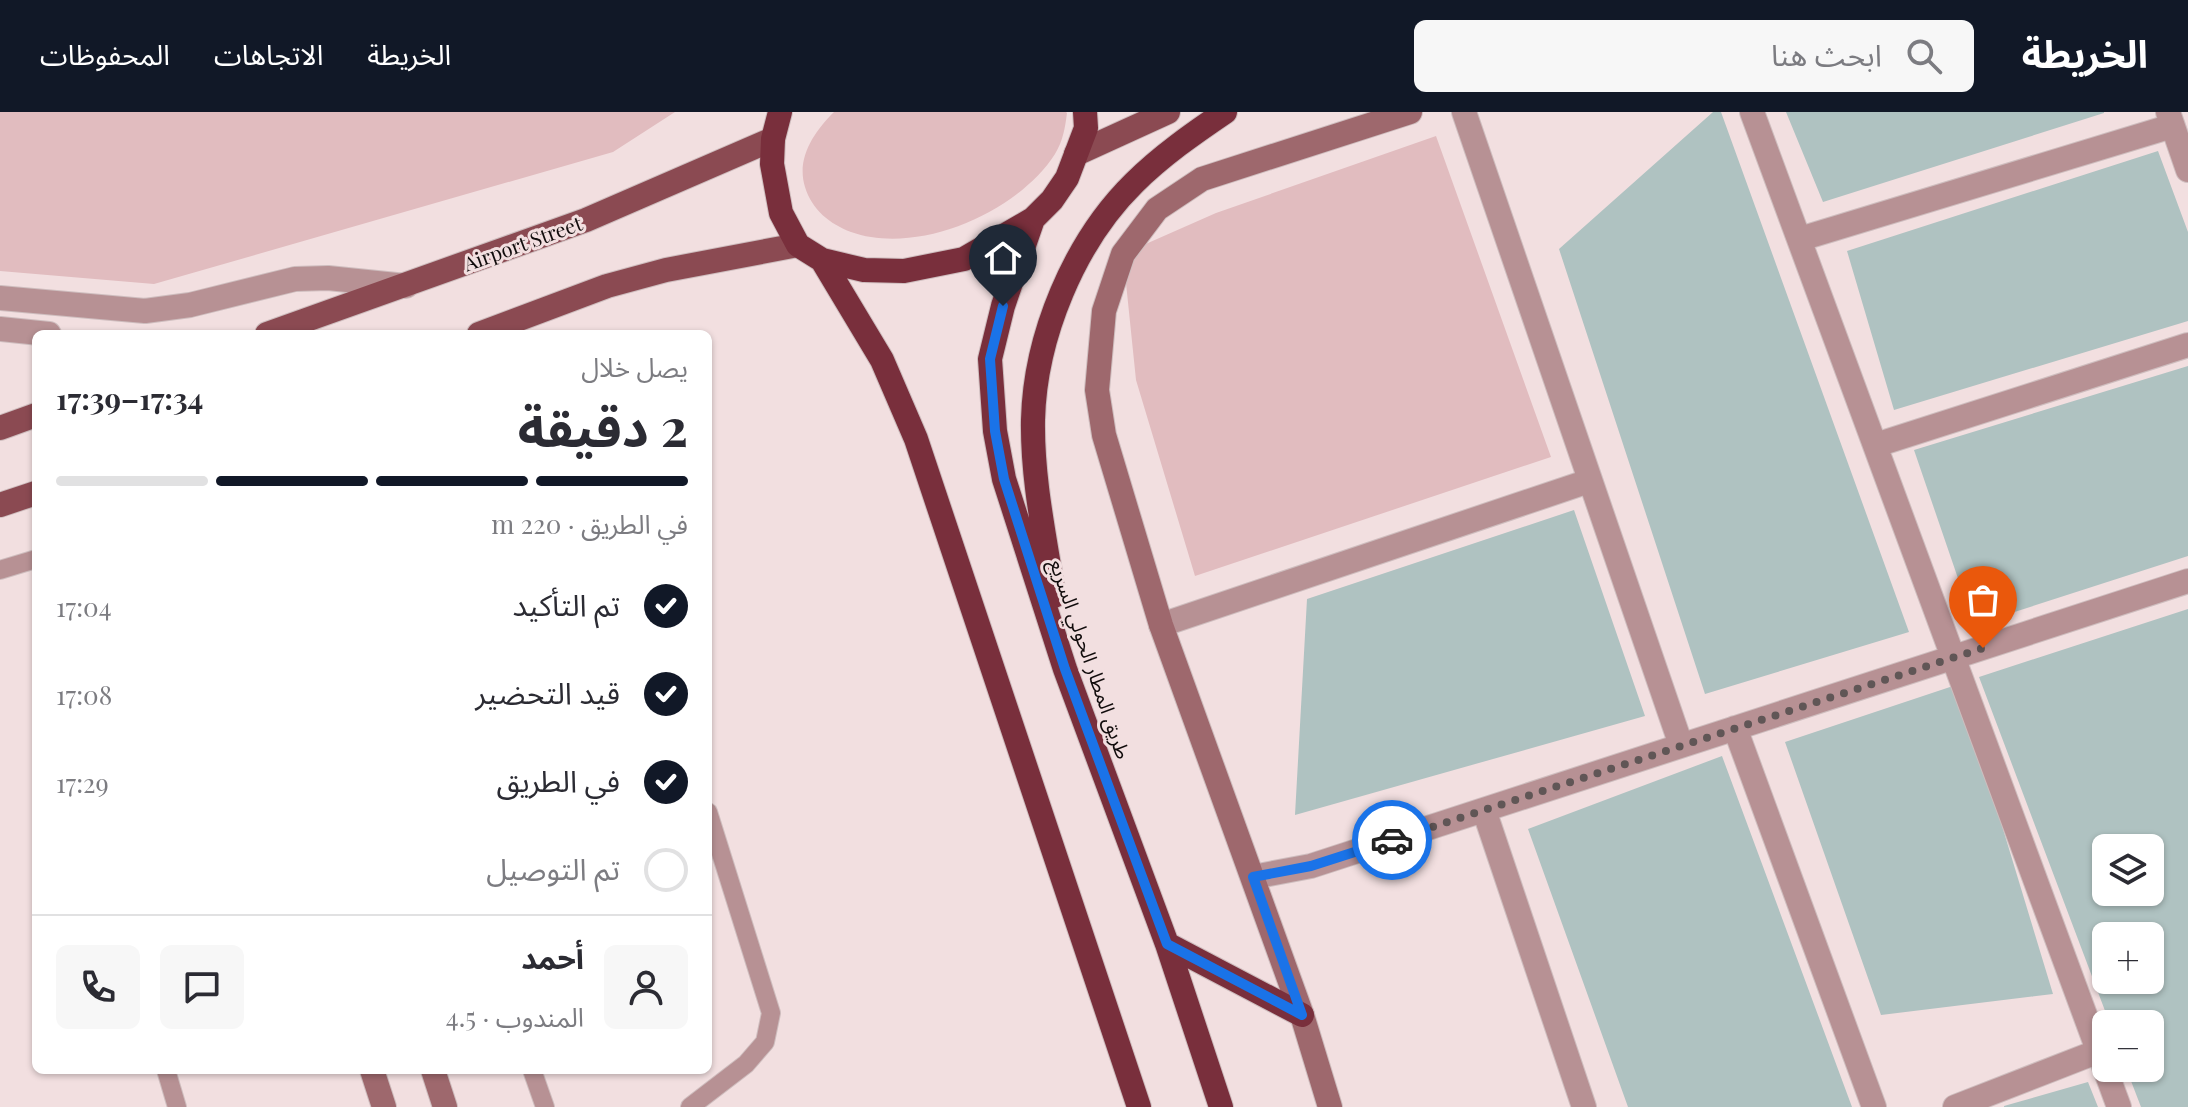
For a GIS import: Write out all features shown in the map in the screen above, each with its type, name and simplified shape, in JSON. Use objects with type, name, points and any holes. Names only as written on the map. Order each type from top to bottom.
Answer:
[{"type":"highway","points":[[780,112],[773,139],[772,164],[781,213],[798,245],[822,260],[864,270],[904,271],[964,259],[1033,219],[1052,200],[1067,178],[1086,128],[1085,112]]},
{"type":"highway","points":[[1065,669],[1035,467],[1035,405],[1047,326],[1094,234],[1133,184],[1194,133],[1225,112]]},
{"type":"highway","name":"طريق المطار الحولي السريع","points":[[1033,219],[1003,306],[990,359],[995,431],[1004,479],[1065,669],[1167,944],[1221,1107]]},
{"type":"highway","points":[[822,260],[882,360],[921,451],[1139,1107]]},
{"type":"highway","points":[[1167,944],[1302,1015]]},
{"type":"main road","points":[[1076,154],[1168,112]]},
{"type":"main road","name":"Airport Street","points":[[279,330],[409,286],[586,220],[773,139]]},
{"type":"main road","points":[[490,330],[607,286],[666,270],[798,245]]},
{"type":"main road","points":[[0,428],[32,416]]},
{"type":"main road","points":[[0,505],[32,494]]},
{"type":"street","points":[[1330,1107],[1302,1015],[1161,625],[1104,435],[1097,390],[1104,311],[1123,254],[1157,209],[1202,179],[1410,112]]},
{"type":"street","points":[[1464,112],[1681,745]]},
{"type":"street","points":[[1752,112],[2092,1032]]},
{"type":"street","points":[[1800,239],[2170,119],[2188,170]]},
{"type":"street","points":[[0,298],[145,311],[190,305],[295,279],[328,278],[409,286]]},
{"type":"street","points":[[0,329],[32,332]]},
{"type":"street","points":[[1876,445],[2188,345]]},
{"type":"street","points":[[1161,625],[1589,481]]},
{"type":"street","points":[[1253,877],[1311,866],[2188,581]]},
{"type":"street","points":[[1735,728],[1874,1107]]},
{"type":"street","points":[[1484,810],[1584,1107]]},
{"type":"street","points":[[1955,1107],[2092,1054]]},
{"type":"street","points":[[373,1074],[384,1107]]},
{"type":"street","points":[[434,1074],[445,1107]]},
{"type":"street","points":[[2110,1082],[2119,1107]]},
{"type":"lane","points":[[0,570],[32,560]]},
{"type":"lane","points":[[690,1107],[746,1064],[765,1042],[771,1013],[712,825]]},
{"type":"lane","points":[[167,1074],[177,1107]]},
{"type":"lane","points":[[533,1074],[545,1107]]},
{"type":"shaded area","points":[[0,112],[675,112],[613,152],[154,284],[0,271]]},
{"type":"shaded area","points":[[834,112],[1067,113],[1062,139],[1055,154],[1017,194],[964,224],[906,238],[877,238],[836,225],[812,203],[805,187],[805,156],[814,137]]},
{"type":"shaded area","points":[[1436,136],[1551,457],[1195,576],[1136,380],[1123,254],[1216,213]]},
{"type":"building","points":[[1713,112],[1721,112],[1909,632],[1705,694],[1559,249]]},
{"type":"building","points":[[1786,112],[2104,112],[2104,113],[1823,202]]},
{"type":"building","points":[[2158,151],[2188,232],[2188,321],[1894,410],[1847,251]]},
{"type":"building","points":[[2188,366],[2188,556],[1974,625],[1914,450]]},
{"type":"building","points":[[1574,510],[1645,716],[1295,815],[1307,599]]},
{"type":"building","points":[[2188,609],[2188,1107],[2141,1107],[2131,1082],[2164,1082],[2164,1010],[2105,1010],[2099,994],[2164,994],[2164,922],[2092,922],[2092,976],[1979,677]]},
{"type":"building","points":[[1959,684],[2053,994],[1881,1015],[1785,742]]},
{"type":"building","points":[[1722,756],[1852,1107],[1628,1107],[1528,829]]},
{"type":"building","points":[[2088,1082],[2098,1107],[2004,1107],[2004,1106]]},
{"type":"way so far","points":[[1392,840],[1983,648]]},
{"type":"route","points":[[1003,306],[990,359],[995,431],[1004,479],[1065,669],[1167,944],[1302,1015],[1253,877],[1311,866],[1392,840]]}]
